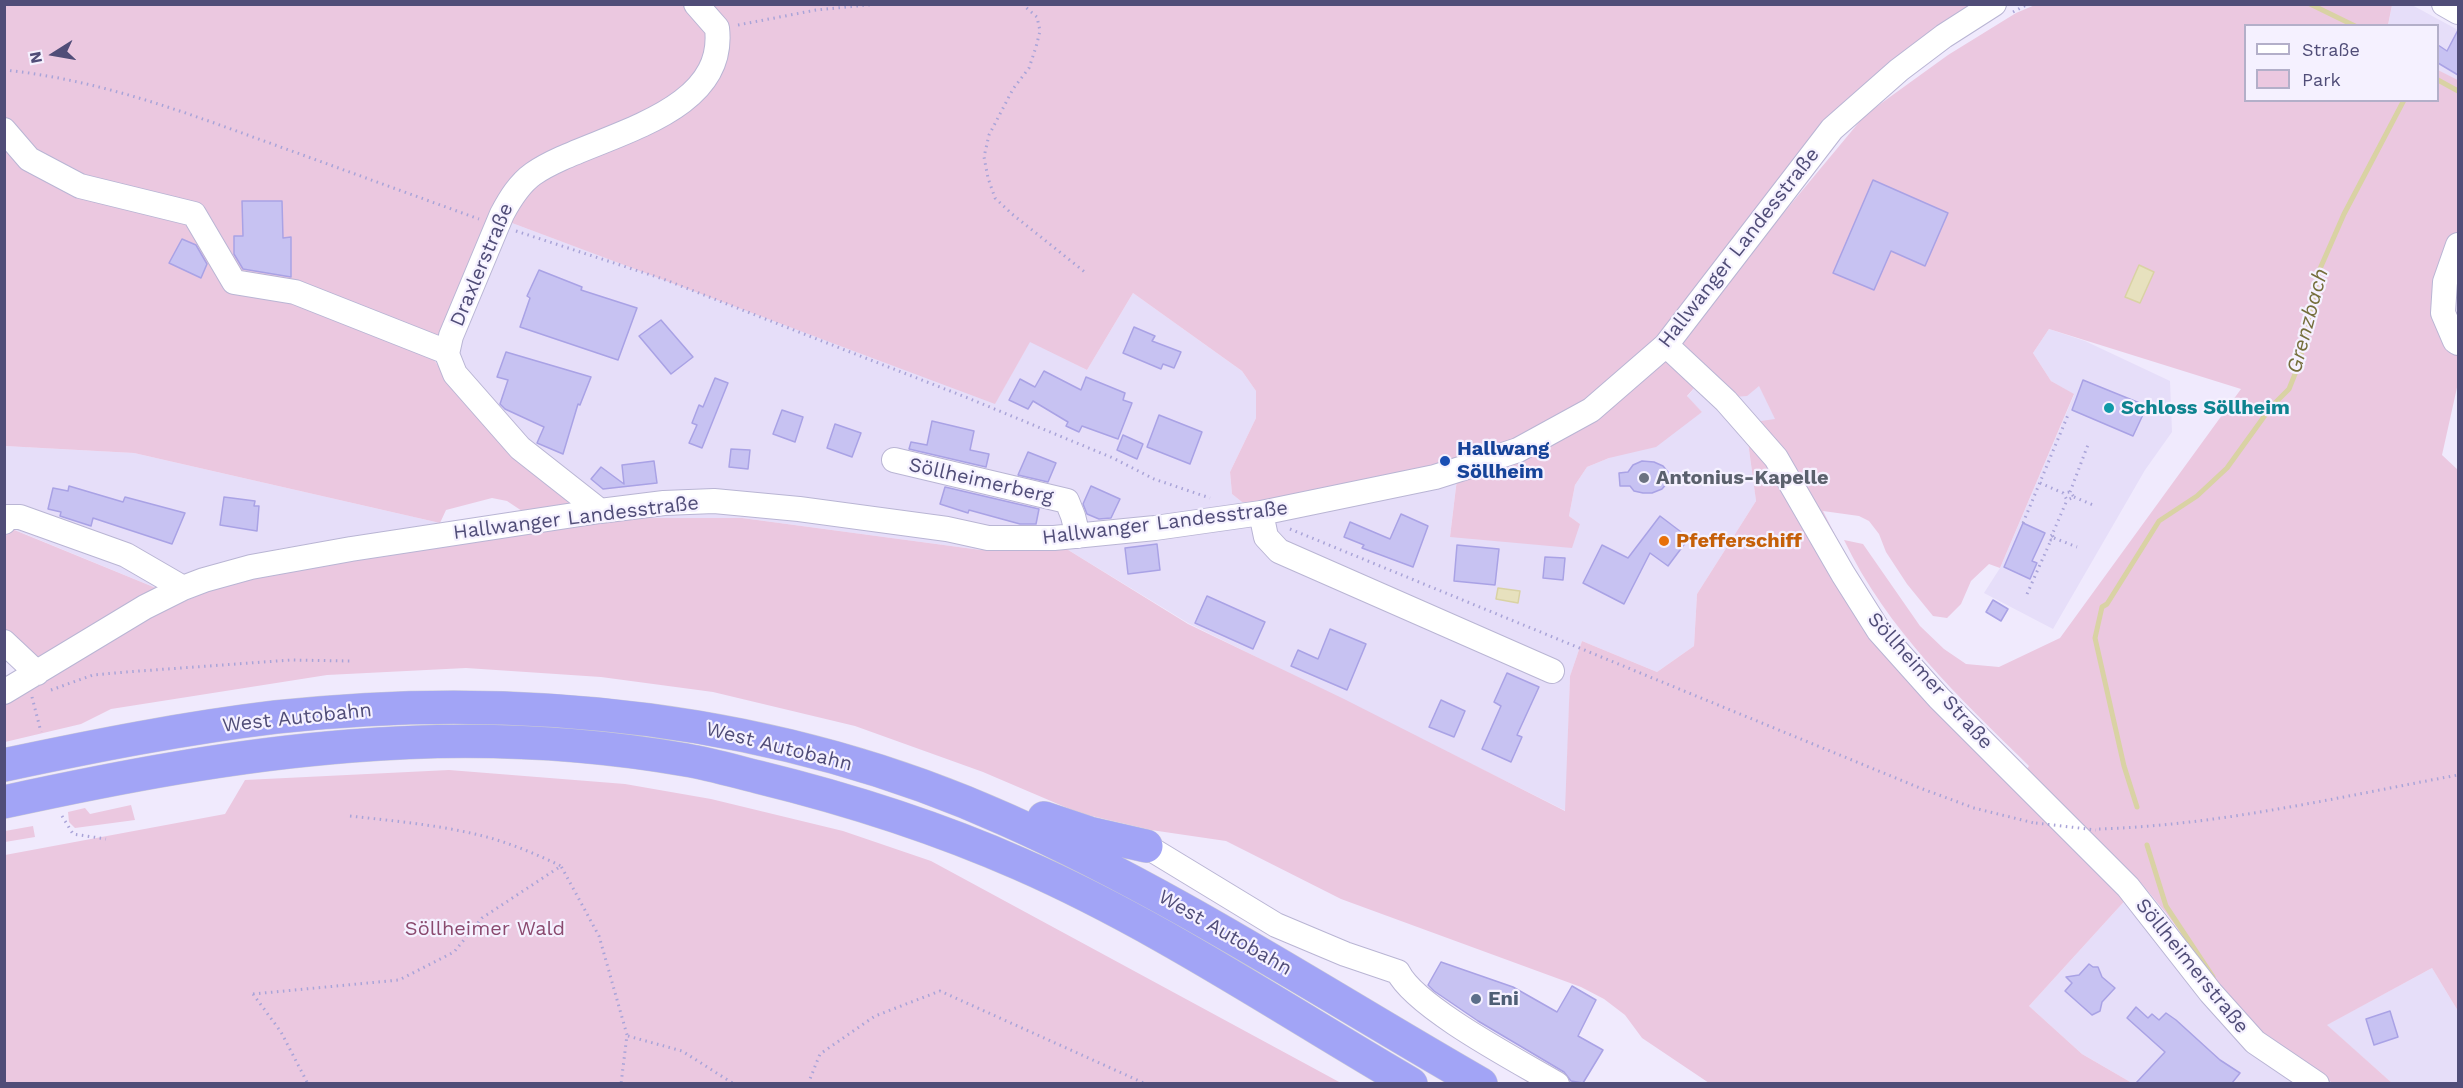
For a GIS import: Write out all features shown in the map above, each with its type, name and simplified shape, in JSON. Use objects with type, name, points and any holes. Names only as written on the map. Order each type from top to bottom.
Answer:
[{"type":"highway","name":"West Autobahn","points":[[4,765],[183,730],[275,717],[373,709],[520,708],[655,720],[778,743],[915,783],[1003,818],[1143,886],[1481,1083]]},
{"type":"highway","name":"West Autobahn","points":[[4,802],[163,770],[252,756],[352,746],[445,742],[539,744],[589,747],[688,760],[828,794],[924,826],[1022,865],[1193,954],[1411,1083]]},
{"type":"highway","points":[[1003,818],[1035,814],[1081,831],[1146,846]]},
{"type":"street","points":[[696,4],[717,28]]},
{"type":"street","points":[[2444,4],[2458,12]]},
{"type":"street","name":"Hallwanger Landesstraße","points":[[4,692],[145,607],[183,588],[236,570],[303,557],[600,511],[664,503],[714,501],[748,503],[947,529],[988,538],[1025,540],[1078,536],[1261,513],[1435,477],[1518,450],[1592,410],[1666,345],[1832,129],[1899,70],[1944,36],[1999,10]]},
{"type":"street","name":"Draxlerstraße","points":[[600,511],[520,448],[455,374],[447,352],[451,336],[511,196],[531,175],[564,157],[655,119],[684,100],[707,76],[716,56],[717,28]]},
{"type":"street","points":[[4,130],[29,159],[80,186],[194,214],[234,282],[295,292],[447,352]]},
{"type":"street","points":[[2458,245],[2445,282],[2443,313],[2458,343]]},
{"type":"street","name":"Söllheimer Straße","points":[[1666,345],[1726,401],[1776,458],[1879,631],[1939,698],[2128,887]]},
{"type":"street","name":"Söllheimerberg","points":[[894,460],[1067,501],[1078,536]]},
{"type":"street","points":[[1261,513],[1266,537],[1279,551],[1552,671]]},
{"type":"street","points":[[4,522],[7,517],[20,517],[126,555],[183,588]]},
{"type":"street","points":[[4,642],[37,673]]},
{"type":"street","points":[[1146,846],[1276,925],[1345,954],[1398,972],[1402,981],[1419,997],[1490,1046],[1557,1083]]},
{"type":"street","name":"Söllheimerstraße","points":[[2128,887],[2211,993],[2255,1042],[2318,1083]]},
{"type":"path","points":[[717,28],[816,10],[879,4]]},
{"type":"path","points":[[1022,4],[1037,17],[1040,31],[1029,68],[1012,89],[989,135],[984,157],[988,178],[995,198],[1086,273]]},
{"type":"path","points":[[1999,10],[2028,4]]},
{"type":"path","points":[[4,70],[41,74],[92,84],[163,104],[498,225],[663,279],[968,398],[1113,458],[1154,478],[1213,498]]},
{"type":"path","points":[[2023,522],[2068,416]]},
{"type":"path","points":[[2070,492],[2089,442]]},
{"type":"path","points":[[2040,483],[2063,493],[2070,492]]},
{"type":"path","points":[[2070,492],[2074,498],[2093,505]]},
{"type":"path","points":[[2063,493],[2067,500]]},
{"type":"path","points":[[2067,500],[2074,498]]},
{"type":"path","points":[[2027,594],[2067,500]]},
{"type":"path","points":[[1261,513],[1277,518],[1285,527],[1336,549],[1920,788],[1974,808],[2036,823],[2096,830],[2154,828],[2229,819],[2458,775]]},
{"type":"path","points":[[2052,538],[2077,547]]},
{"type":"path","points":[[42,736],[32,696],[93,675],[291,660],[350,661]]},
{"type":"path","points":[[60,813],[72,834],[106,839]]},
{"type":"path","points":[[350,816],[402,822],[482,836],[515,846],[561,866],[599,936],[627,1035],[621,1083]]},
{"type":"path","points":[[308,1083],[280,1032],[253,994],[399,980],[454,952],[482,918],[561,866]]},
{"type":"path","points":[[808,1083],[820,1054],[875,1016],[940,991],[1146,1083]]},
{"type":"path","points":[[627,1035],[682,1051],[734,1083]]},
{"type":"path","points":[[1131,1083],[1139,1079]]},
{"type":"shaded area","points":[[2392,5],[2412,5],[2458,30],[2458,80],[2439,70],[2439,24],[2388,24]]},
{"type":"shaded area","points":[[496,217],[995,403],[1030,341],[1087,370],[1133,293],[1242,371],[1256,391],[1256,418],[1230,472],[1232,494],[1242,502],[1459,461],[1450,537],[1580,524],[1569,516],[1575,485],[1587,467],[1702,412],[1687,397],[1696,386],[1759,385],[1776,420],[1748,442],[1756,501],[1697,594],[1694,646],[1657,672],[1582,641],[1570,676],[1566,811],[1188,623],[1065,548],[981,550],[742,518],[637,518],[574,504],[468,406],[431,356]]},
{"type":"shaded area","points":[[2139,265],[2154,272],[2140,303],[2125,297]]},
{"type":"shaded area","points":[[2049,329],[2085,341],[2170,381],[2172,432],[2145,470],[2053,629],[1984,593],[2000,568],[2074,395],[2051,381],[2033,353]]},
{"type":"shaded area","points":[[5,446],[134,453],[440,523],[283,548],[204,567],[156,588],[13,529],[5,538]]},
{"type":"shaded area","points":[[1498,588],[1520,591],[1518,603],[1496,599]]},
{"type":"shaded area","points":[[2141,883],[2275,1048],[2333,1083],[2132,1083],[2082,1054],[2029,1006]]},
{"type":"shaded area","points":[[2432,968],[2458,1011],[2458,1083],[2392,1083],[2326,1025]]},
{"type":"green space","points":[[4,5],[1976,5],[1808,142],[1761,201],[1781,216],[1865,115],[1948,55],[2016,13],[2035,5],[2392,5],[2388,24],[2244,24],[2244,102],[2439,102],[2439,70],[2458,80],[2458,272],[2447,347],[2458,356],[2458,383],[2442,455],[2458,470],[2458,1011],[2432,968],[2327,1025],[2392,1083],[2333,1083],[2275,1048],[2248,1023],[2141,883],[2029,1006],[2082,1054],[2132,1083],[1709,1083],[1642,1038],[1625,1015],[1604,999],[1581,987],[1341,899],[1226,841],[1151,830],[1079,813],[983,772],[855,726],[713,692],[601,677],[466,668],[327,675],[111,709],[81,724],[5,742],[5,705],[86,652],[145,619],[224,584],[323,564],[637,518],[742,518],[981,550],[1065,548],[1188,624],[1344,699],[1565,811],[1570,676],[1582,641],[1657,672],[1694,646],[1697,594],[1756,501],[1748,442],[1761,421],[1775,419],[1759,386],[1747,396],[1734,397],[1696,386],[1687,396],[1702,412],[1656,447],[1609,458],[1587,467],[1575,485],[1569,516],[1580,524],[1572,548],[1450,537],[1459,462],[1256,504],[1242,502],[1232,494],[1230,472],[1256,418],[1256,391],[1242,371],[1133,293],[1087,370],[1030,342],[995,404],[496,217],[431,356],[468,406],[574,504],[522,511],[507,501],[492,498],[446,510],[440,523],[134,453],[5,446]],"holes":[[[2049,329],[2241,389],[2060,638],[1999,667],[1966,664],[1944,649],[1920,626],[1863,544],[1844,540],[1861,573],[1903,633],[1951,688],[2029,766],[2027,769],[1907,650],[1863,587],[1823,511],[1859,516],[1869,521],[1879,534],[1886,552],[1907,584],[1933,616],[1947,618],[1961,604],[1971,581],[1989,564],[2000,568],[2074,394],[2051,381],[2033,353]]]},
{"type":"green space","points":[[12,529],[156,588],[24,665],[5,632],[4,538]]},
{"type":"green space","name":"Söllheimer Wald","points":[[449,770],[625,784],[711,799],[843,831],[931,861],[1341,1083],[5,1083],[5,855],[225,814],[245,780]]},
{"type":"green space","points":[[131,805],[135,820],[75,828],[69,822],[68,812],[85,808],[90,814]]},
{"type":"green space","points":[[33,826],[35,837],[5,842],[5,831]]},
{"type":"building","points":[[2458,30],[2458,75],[2439,64],[2439,46],[2447,51]]},
{"type":"building","points":[[1873,180],[1948,213],[1925,266],[1891,251],[1874,290],[1833,273]]},
{"type":"building","points":[[242,201],[282,201],[283,238],[291,237],[291,277],[243,269],[234,254],[234,236],[243,236]]},
{"type":"building","points":[[182,239],[196,245],[207,264],[201,278],[169,263]]},
{"type":"building","points":[[539,270],[582,287],[581,290],[637,308],[618,360],[520,327],[530,298],[527,296]]},
{"type":"building","points":[[661,320],[693,357],[671,374],[639,336]]},
{"type":"building","points":[[1134,327],[1155,336],[1152,341],[1181,352],[1174,368],[1163,364],[1161,369],[1123,353]]},
{"type":"building","points":[[506,352],[591,377],[580,405],[578,404],[563,454],[537,443],[544,427],[505,409],[500,404],[508,380],[497,377]]},
{"type":"building","points":[[1044,371],[1081,390],[1086,377],[1125,393],[1123,400],[1132,403],[1118,439],[1082,426],[1079,432],[1066,426],[1068,422],[1033,401],[1028,409],[1009,400],[1020,379],[1035,387]]},
{"type":"building","points":[[715,378],[728,383],[702,448],[689,443],[697,425],[692,423],[699,405],[703,407]]},
{"type":"building","name":"Schloss Söllheim","points":[[2083,380],[2147,406],[2133,436],[2072,410]]},
{"type":"building","points":[[782,410],[803,417],[795,442],[773,434]]},
{"type":"building","points":[[1159,415],[1202,432],[1190,464],[1147,447]]},
{"type":"building","points":[[932,421],[974,431],[970,450],[989,454],[986,467],[909,449],[911,442],[927,445]]},
{"type":"building","points":[[835,424],[861,433],[852,457],[827,448]]},
{"type":"building","points":[[1123,435],[1143,444],[1137,459],[1117,450]]},
{"type":"building","points":[[731,449],[750,450],[748,469],[729,467]]},
{"type":"building","points":[[1028,452],[1056,463],[1048,482],[1018,475]]},
{"type":"building","points":[[654,461],[657,483],[603,489],[591,479],[601,467],[624,484],[622,465]]},
{"type":"building","name":"Antonius-Kapelle","points":[[1642,461],[1654,462],[1663,466],[1668,472],[1668,482],[1662,489],[1652,493],[1643,493],[1634,491],[1630,486],[1620,486],[1619,473],[1628,472],[1633,465]]},
{"type":"building","points":[[69,486],[123,502],[125,497],[185,513],[172,544],[93,518],[91,526],[60,516],[61,512],[48,509],[53,488],[68,491]]},
{"type":"building","points":[[1091,486],[1120,499],[1111,518],[1099,519],[1087,514],[1083,504]]},
{"type":"building","points":[[945,487],[1039,509],[1036,524],[1020,524],[969,510],[968,513],[940,504]]},
{"type":"building","points":[[224,497],[255,501],[254,506],[259,506],[257,531],[220,525]]},
{"type":"building","points":[[1401,514],[1428,526],[1413,567],[1362,548],[1364,545],[1344,537],[1350,522],[1390,539]]},
{"type":"building","points":[[1660,516],[1689,538],[1668,566],[1650,553],[1624,604],[1583,583],[1602,545],[1628,558]]},
{"type":"building","points":[[2023,523],[2045,533],[2032,561],[2037,563],[2030,579],[2004,567]]},
{"type":"building","points":[[1157,544],[1160,570],[1128,574],[1125,548]]},
{"type":"building","points":[[1457,545],[1499,549],[1495,585],[1454,581]]},
{"type":"building","points":[[1545,557],[1565,558],[1563,580],[1543,578]]},
{"type":"building","points":[[1207,596],[1265,622],[1253,649],[1195,623]]},
{"type":"building","points":[[1993,600],[2008,609],[2001,621],[1986,612]]},
{"type":"building","points":[[1330,629],[1366,644],[1347,690],[1291,666],[1298,650],[1318,659]]},
{"type":"building","points":[[1507,673],[1539,687],[1517,735],[1522,737],[1511,762],[1482,749],[1501,706],[1494,702]]},
{"type":"building","points":[[1441,700],[1465,711],[1454,737],[1429,727]]},
{"type":"building","points":[[1441,962],[1513,987],[1557,1012],[1572,986],[1596,1000],[1578,1036],[1603,1050],[1583,1083],[1571,1081],[1564,1072],[1478,1021],[1434,991],[1428,985]]},
{"type":"building","points":[[2089,964],[2098,967],[2102,977],[2115,988],[2102,1002],[2100,1011],[2092,1015],[2065,991],[2072,983],[2066,977],[2079,975]]},
{"type":"building","points":[[2136,1007],[2148,1018],[2152,1014],[2159,1020],[2166,1013],[2220,1060],[2240,1073],[2232,1083],[2136,1083],[2165,1052],[2127,1018]]},
{"type":"building","points":[[2390,1011],[2398,1037],[2374,1045],[2366,1019]]},
{"type":"waterway","points":[[2310,4],[2351,24]]},
{"type":"waterway","points":[[2439,81],[2458,91]]},
{"type":"waterway","name":"Grenzbach","points":[[2137,807],[2124,766],[2095,638],[2102,607],[2107,604],[2159,521],[2197,496],[2227,468],[2271,407],[2289,389],[2299,364],[2319,271],[2344,214],[2403,102]]},
{"type":"waterway","name":"Grenzbach","points":[[2147,845],[2166,906],[2213,977]]},
{"type":"place","name":"Schloss Söllheim","points":[[2109,408]]},
{"type":"place","name":"Hallwang Söllheim","points":[[1445,461]]},
{"type":"place","name":"Antonius-Kapelle","points":[[1644,478]]},
{"type":"place","name":"Pfefferschiff","points":[[1664,541]]},
{"type":"place","name":"Eni","points":[[1476,999]]}]
